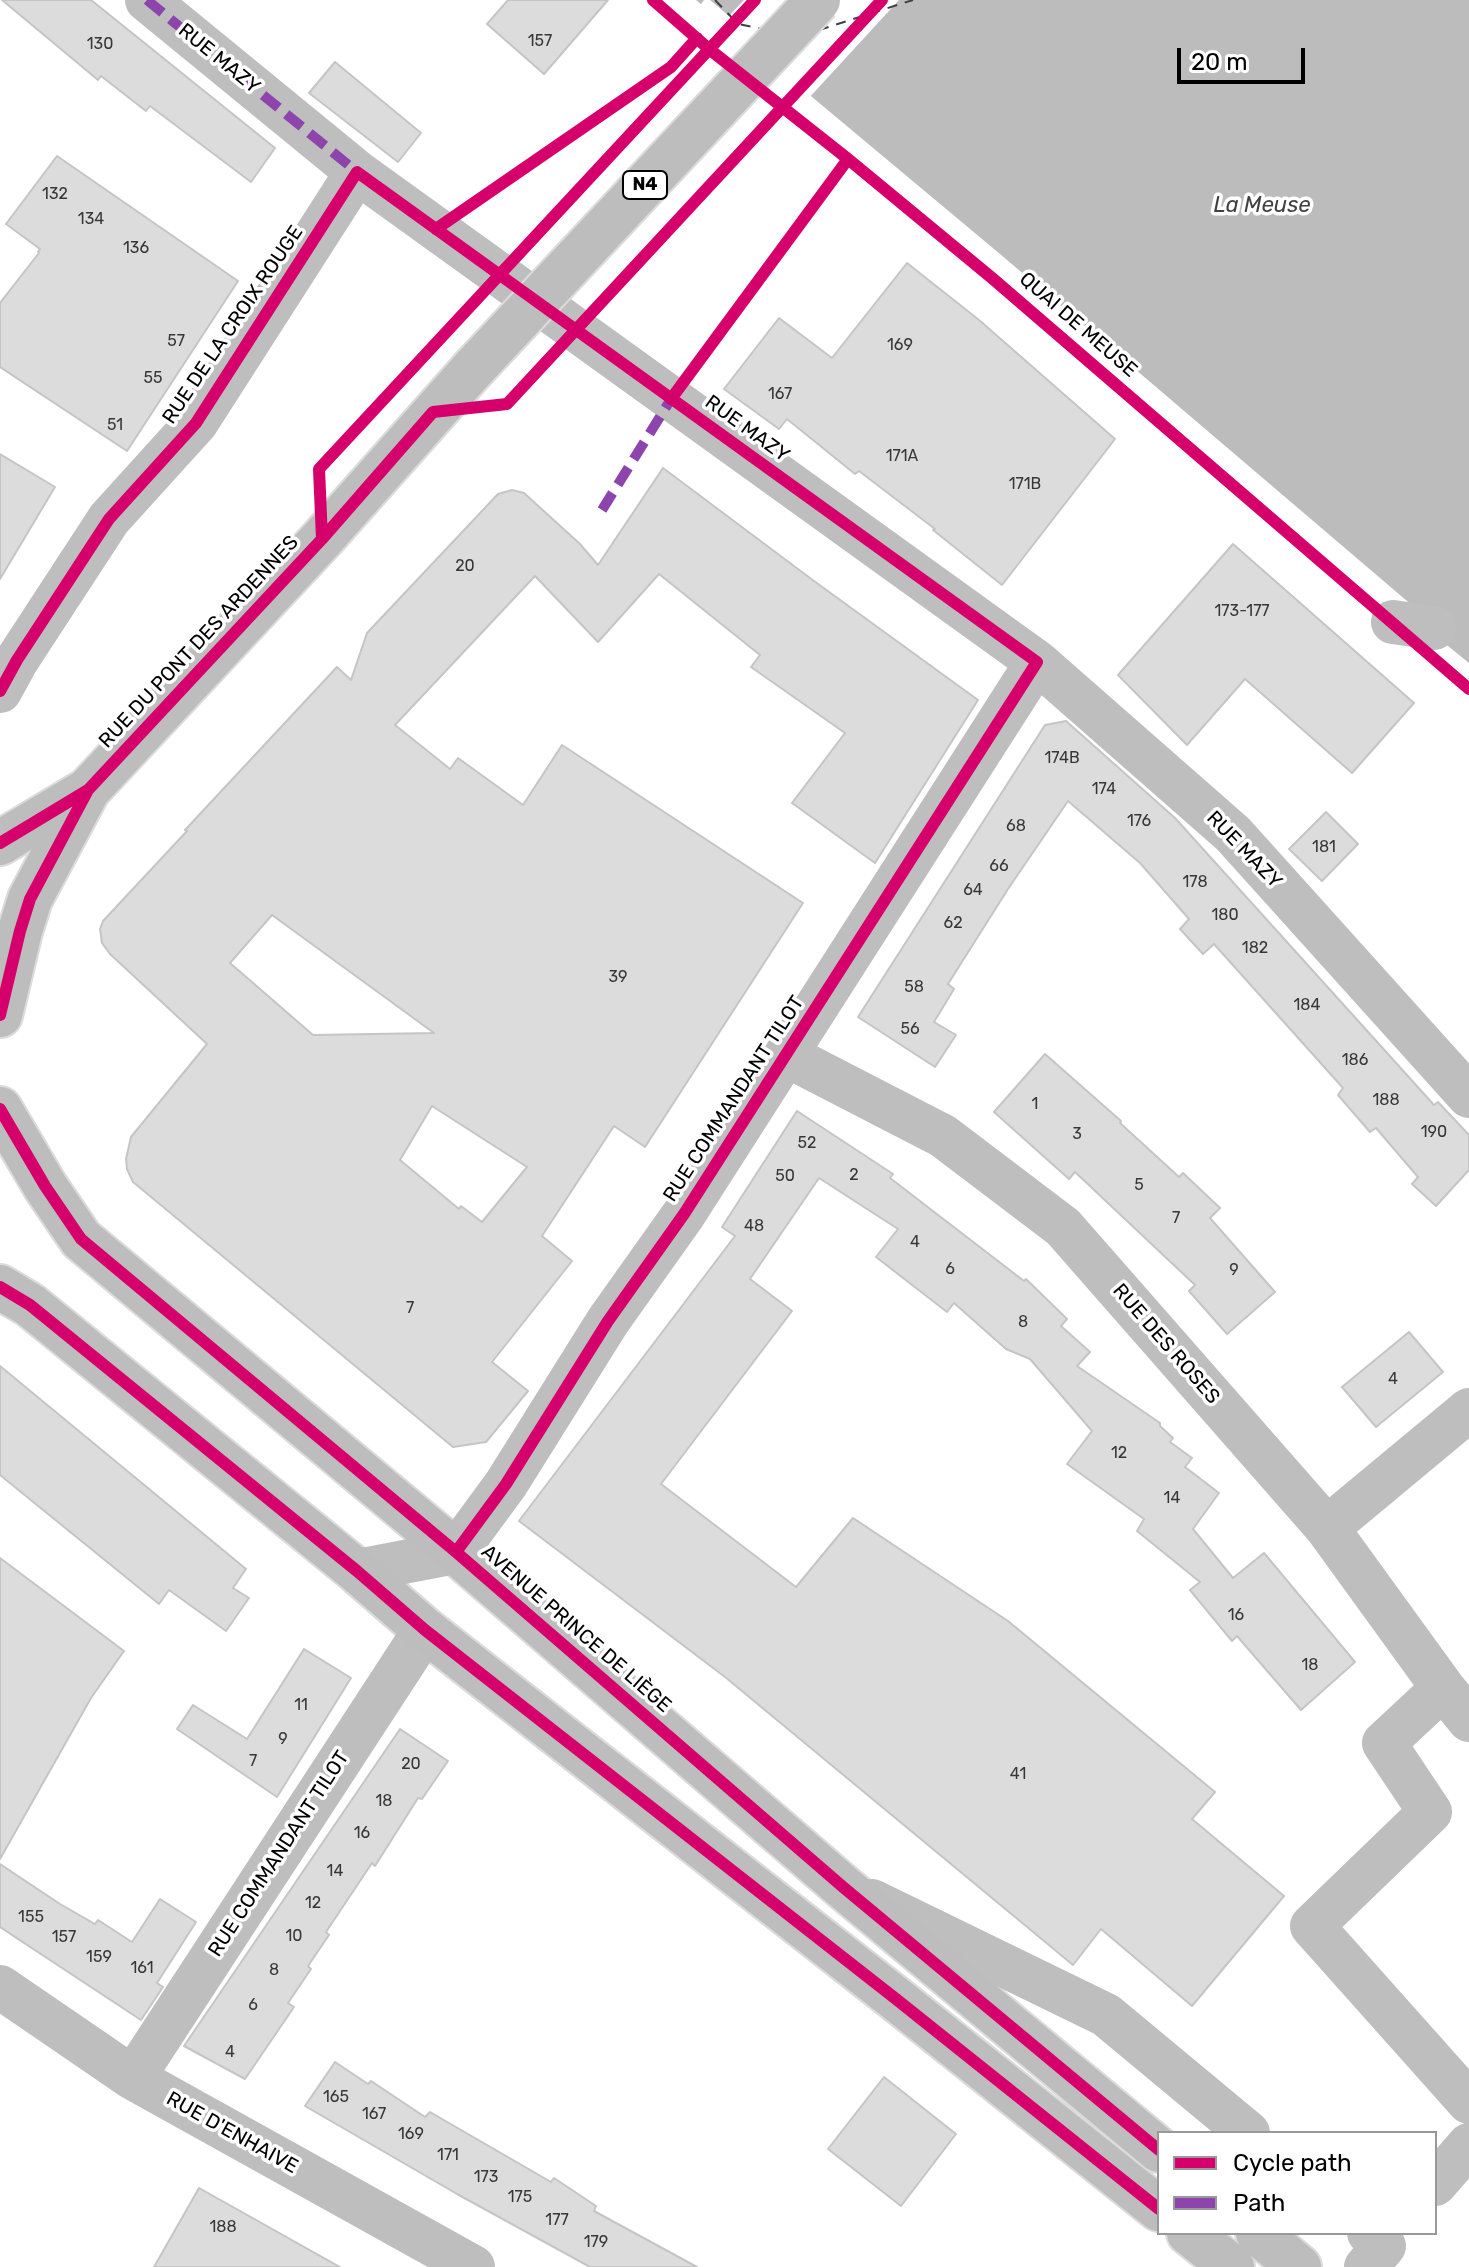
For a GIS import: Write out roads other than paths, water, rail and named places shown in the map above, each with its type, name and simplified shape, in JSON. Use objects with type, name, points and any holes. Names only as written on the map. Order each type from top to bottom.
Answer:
[{"type":"main road","name":"RUE DU PONT DES ARDENNES","points":[[0,1015],[30,899],[88,790],[322,539],[433,412],[818,0]]},
{"type":"main road","name":"RUE DU PONT DES ARDENNES","points":[[0,843],[88,790]]},
{"type":"main road","name":"AVENUE PRINCE DE LIÈGE","points":[[0,1109],[45,1186],[81,1239],[456,1552],[843,1887],[1157,2148]]},
{"type":"main road","points":[[0,1287],[30,1305],[425,1630],[1157,2207]]},
{"type":"main road","points":[[1192,2235],[1232,2267]]},
{"type":"main road","points":[[1260,2235],[1299,2267]]},
{"type":"street","name":"RUE MAZY","points":[[147,0],[357,172],[1037,662],[1233,834],[1469,1096]]},
{"type":"street","name":"RUE DE LA CROIX ROUGE","points":[[0,691],[109,519],[196,423],[357,172]]},
{"type":"street","name":"RUE COMMANDANT TILOT","points":[[456,1552],[506,1484],[608,1321],[684,1214],[1037,662]]},
{"type":"street","name":"RUE DES ROSES","points":[[786,1055],[943,1136],[1063,1227],[1327,1528],[1456,1704]]},
{"type":"street","points":[[1327,1528],[1469,1410]]},
{"type":"street","points":[[357,1571],[456,1552]]},
{"type":"street","name":"RUE COMMANDANT TILOT","points":[[133,2078],[425,1630]]},
{"type":"street","points":[[1456,1704],[1384,1743],[1430,1812],[1312,1926],[1469,2102]]},
{"type":"street","points":[[843,1887],[1106,2015],[1246,2131]]},
{"type":"street","name":"RUE D'ENHAIVE","points":[[0,1987],[133,2078],[473,2267]]},
{"type":"street","points":[[1437,2182],[1469,2145]]},
{"type":"water","name":"La Meuse","points":[[696,0],[1469,0],[1469,663],[1432,633],[1434,624]]}]
